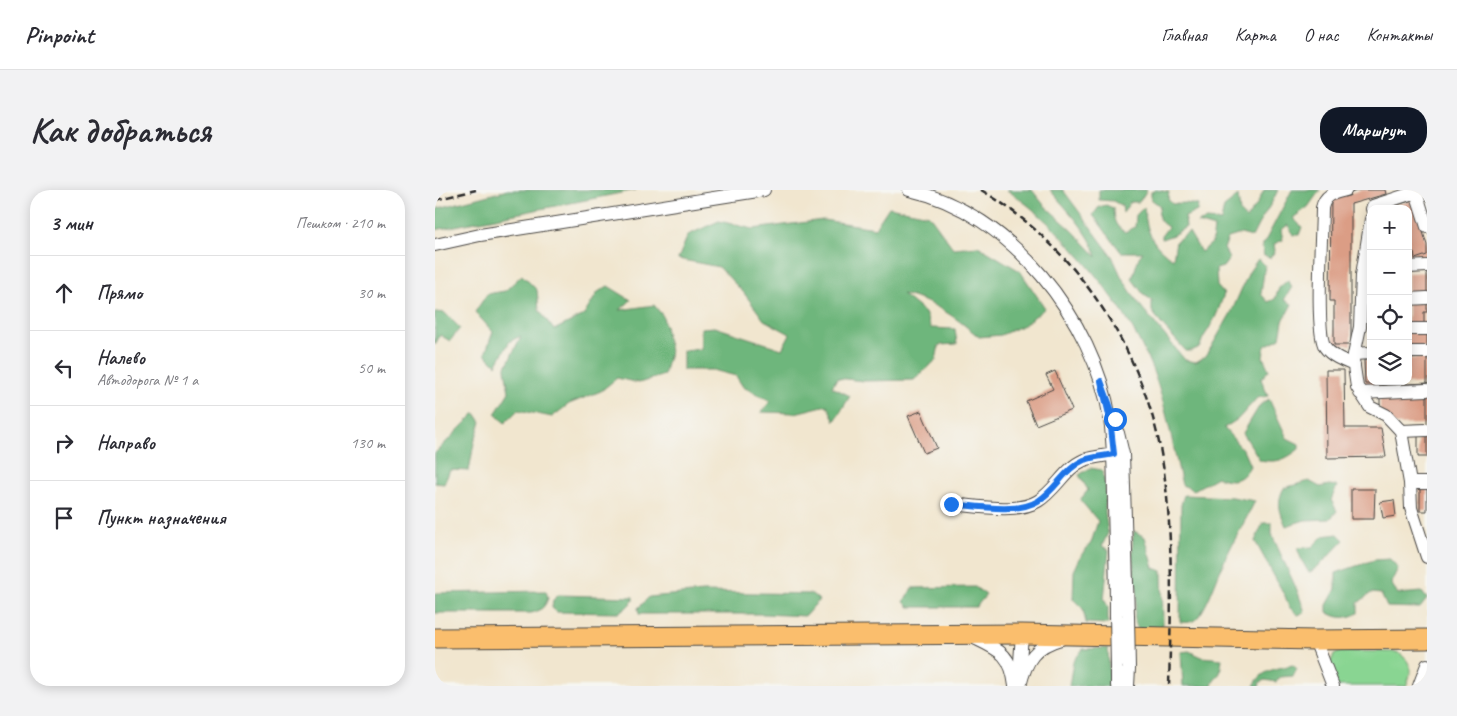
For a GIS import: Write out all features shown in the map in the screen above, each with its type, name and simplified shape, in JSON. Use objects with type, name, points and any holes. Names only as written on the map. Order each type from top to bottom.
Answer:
[{"type":"highway","points":[[435,638],[1022,634],[1315,640],[1427,639]]},
{"type":"street","points":[[435,245],[479,235],[764,190]]},
{"type":"street","points":[[909,190],[942,200],[967,212],[989,226],[1027,260],[1064,304],[1101,381],[1115,419],[1123,454],[1123,667],[1128,686]]},
{"type":"street","points":[[1346,190],[1329,195],[1323,202],[1320,326],[1324,346],[1331,353],[1354,360],[1367,355]]},
{"type":"street","points":[[1375,205],[1390,195],[1419,191],[1427,227]]},
{"type":"street","points":[[1412,267],[1427,266]]},
{"type":"street","points":[[1367,270],[1365,331],[1354,360],[1357,387],[1370,407],[1386,415],[1401,431],[1410,483],[1411,508],[1427,557]]},
{"type":"street","points":[[1412,299],[1427,298]]},
{"type":"street","points":[[1412,330],[1427,329]]},
{"type":"street","points":[[1412,352],[1427,352]]},
{"type":"street","points":[[1101,381],[1110,419],[1114,454],[1122,616]]},
{"type":"street","points":[[1360,393],[1427,390]]},
{"type":"street","points":[[1401,431],[1427,430]]},
{"type":"street","points":[[951,504],[1016,508],[1037,502],[1055,488],[1069,471],[1083,460],[1114,454]]},
{"type":"street","points":[[1410,483],[1427,483]]},
{"type":"street","points":[[967,634],[1001,651],[1013,670],[1018,686]]},
{"type":"street","points":[[1018,686],[1022,634]]},
{"type":"street","points":[[1018,686],[1023,672],[1035,652],[1047,643],[1072,636]]},
{"type":"street","points":[[1315,640],[1333,686]]},
{"type":"street","points":[[1419,686],[1427,665]]},
{"type":"street","points":[[1117,686],[1123,667]]},
{"type":"green space","points":[[508,190],[636,190],[435,230],[435,209]]},
{"type":"green space","points":[[1007,190],[1032,190],[1044,205],[1073,231],[1097,257],[1090,239],[1084,230],[1050,190],[1063,190],[1112,256],[1122,278],[1139,304],[1185,360],[1196,362],[1206,356],[1231,313],[1249,272],[1258,259],[1265,265],[1261,294],[1268,302],[1275,299],[1279,288],[1288,280],[1292,287],[1284,300],[1292,304],[1283,321],[1280,338],[1265,346],[1263,357],[1269,370],[1261,379],[1268,396],[1257,398],[1238,419],[1224,428],[1243,450],[1250,466],[1240,478],[1228,480],[1217,477],[1194,490],[1182,485],[1158,385],[1146,355],[1131,326],[1103,285],[1073,249],[1038,214]]},
{"type":"green space","points":[[1099,190],[1147,190],[1139,202],[1130,202],[1123,213],[1122,206],[1113,201],[1099,200]]},
{"type":"green space","points":[[1156,190],[1169,192],[1168,199],[1172,204],[1198,205],[1197,211],[1185,217],[1186,227],[1162,239],[1162,235],[1168,227],[1159,218],[1160,206],[1151,199],[1151,192]]},
{"type":"green space","points":[[1264,190],[1278,190],[1252,237],[1241,234],[1228,238],[1224,249],[1229,259],[1223,267],[1216,269],[1217,286],[1224,294],[1213,322],[1203,337],[1200,347],[1186,351],[1162,325],[1152,311],[1152,300],[1144,295],[1132,279],[1139,257],[1143,252],[1121,252],[1093,215],[1099,207],[1106,205],[1113,208],[1115,222],[1125,232],[1135,227],[1136,215],[1144,207],[1151,237],[1173,259],[1176,241],[1189,232],[1201,252],[1212,243],[1214,228],[1197,223],[1206,220],[1221,221],[1224,207],[1238,196],[1240,212],[1246,219],[1256,206]]},
{"type":"green space","points":[[1292,190],[1320,190],[1308,207],[1293,218],[1302,227],[1299,235],[1293,235],[1288,225],[1281,230],[1283,240],[1274,244],[1275,251],[1270,258],[1264,256],[1262,247]]},
{"type":"green space","points":[[889,207],[929,215],[953,248],[978,246],[1020,271],[1045,308],[1024,325],[1001,335],[979,337],[943,311],[924,301],[902,294],[925,313],[931,328],[955,329],[957,344],[939,345],[936,360],[914,380],[864,381],[837,378],[832,387],[850,396],[835,421],[827,405],[795,413],[761,412],[771,401],[743,387],[736,376],[713,370],[683,370],[683,351],[701,349],[701,328],[715,327],[782,349],[790,334],[764,320],[744,293],[719,267],[678,259],[688,235],[719,221],[753,229],[823,220],[875,228]]},
{"type":"green space","points":[[522,275],[537,290],[539,310],[554,330],[584,315],[598,292],[608,286],[631,300],[620,310],[654,305],[663,316],[670,352],[664,375],[639,383],[617,378],[601,391],[569,404],[552,417],[518,410],[505,423],[495,414],[509,392],[505,369],[521,336],[510,341],[496,365],[485,354],[493,332],[475,312],[487,294],[505,291]]},
{"type":"green space","points":[[435,312],[445,313],[460,328],[450,341],[440,335],[435,345]]},
{"type":"green space","points":[[1269,399],[1287,438],[1299,444],[1299,449],[1294,453],[1276,461],[1260,460],[1243,433],[1260,405]]},
{"type":"green space","points":[[475,413],[481,422],[474,443],[469,471],[450,470],[444,484],[435,483],[435,453]]},
{"type":"green space","points":[[1090,468],[1102,470],[1106,488],[1105,512],[1108,533],[1102,546],[1109,550],[1104,599],[1108,607],[1108,624],[1086,623],[1083,609],[1073,599],[1074,571],[1082,554],[1091,543],[1098,521],[1080,500],[1088,490],[1079,475]]},
{"type":"green space","points":[[1309,481],[1320,487],[1337,486],[1331,500],[1337,511],[1330,519],[1305,520],[1286,526],[1280,507],[1280,498],[1284,488]]},
{"type":"green space","points":[[1184,495],[1232,497],[1255,501],[1226,557],[1202,612],[1198,617],[1189,622],[1180,622],[1181,505]]},
{"type":"green space","points":[[1263,523],[1272,523],[1272,535],[1305,612],[1298,615],[1289,607],[1255,541]]},
{"type":"green space","points":[[1134,531],[1145,537],[1154,568],[1162,571],[1163,625],[1156,633],[1140,632],[1135,621],[1137,590],[1132,554]]},
{"type":"green space","points":[[1338,534],[1344,540],[1321,564],[1309,573],[1297,548],[1312,547],[1323,536]]},
{"type":"green space","points":[[1390,559],[1398,568],[1391,583],[1398,594],[1422,592],[1427,599],[1420,608],[1387,607],[1381,594],[1371,593],[1358,603],[1358,613],[1354,615],[1339,617],[1327,612],[1327,605],[1336,589],[1336,573],[1374,560]]},
{"type":"green space","points":[[975,587],[986,595],[976,607],[909,607],[904,602],[912,588]]},
{"type":"green space","points":[[546,591],[548,598],[544,606],[540,610],[531,613],[435,613],[435,593]]},
{"type":"green space","points":[[703,592],[812,594],[819,600],[805,616],[764,614],[639,614],[638,608],[649,597]]},
{"type":"green space","points":[[558,595],[633,597],[633,601],[618,613],[557,612],[552,608],[553,600]]},
{"type":"green space","points":[[1108,648],[1110,686],[1069,686],[1073,662],[1083,649]]},
{"type":"green space","points":[[1189,651],[1202,657],[1222,659],[1220,673],[1212,686],[1183,686],[1181,652]]},
{"type":"green space","points":[[1341,651],[1397,652],[1406,659],[1410,667],[1410,676],[1406,686],[1337,686],[1330,663],[1334,655]]},
{"type":"green space","points":[[1293,665],[1297,669],[1293,676],[1280,677],[1276,682],[1265,680],[1259,683],[1260,686],[1254,686],[1257,680],[1265,673]]},
{"type":"building","points":[[1361,190],[1385,190],[1386,194],[1351,204],[1351,345],[1334,345],[1334,301],[1330,301],[1331,198]]},
{"type":"building","points":[[1413,200],[1427,245],[1427,255],[1415,259],[1414,253],[1412,253],[1412,205],[1397,205]]},
{"type":"building","points":[[1427,272],[1427,294],[1412,295],[1412,273]]},
{"type":"building","points":[[1427,302],[1427,312],[1424,312],[1424,323],[1412,324],[1412,303]]},
{"type":"building","points":[[1412,333],[1427,333],[1427,347],[1412,348]]},
{"type":"building","points":[[1427,358],[1427,383],[1412,384],[1412,359]]},
{"type":"building","points":[[1364,360],[1367,360],[1367,384],[1365,384]]},
{"type":"building","points":[[1326,370],[1344,370],[1345,428],[1381,428],[1386,457],[1327,458]]},
{"type":"building","points":[[1055,371],[1072,410],[1036,425],[1026,401],[1053,389],[1046,375]]},
{"type":"building","points":[[1427,396],[1427,424],[1390,425],[1380,412],[1380,397]]},
{"type":"building","points":[[921,411],[937,448],[924,453],[908,416]]},
{"type":"building","points":[[1418,436],[1427,436],[1427,457],[1418,457]]},
{"type":"building","points":[[1351,489],[1375,489],[1374,519],[1351,519]]},
{"type":"building","points":[[1420,489],[1427,489],[1427,511],[1420,511]]},
{"type":"building","points":[[1394,500],[1396,516],[1383,518],[1380,502]]},
{"type":"railway","points":[[435,200],[476,190]]},
{"type":"railway","points":[[981,190],[1015,213],[1047,240],[1075,271],[1100,305],[1122,341],[1140,380],[1153,419],[1166,486],[1171,572],[1169,686]]},
{"type":"route","points":[[951,504],[1016,508],[1037,502],[1055,488],[1069,471],[1083,460],[1114,454],[1110,419],[1101,381],[1115,419]]}]
